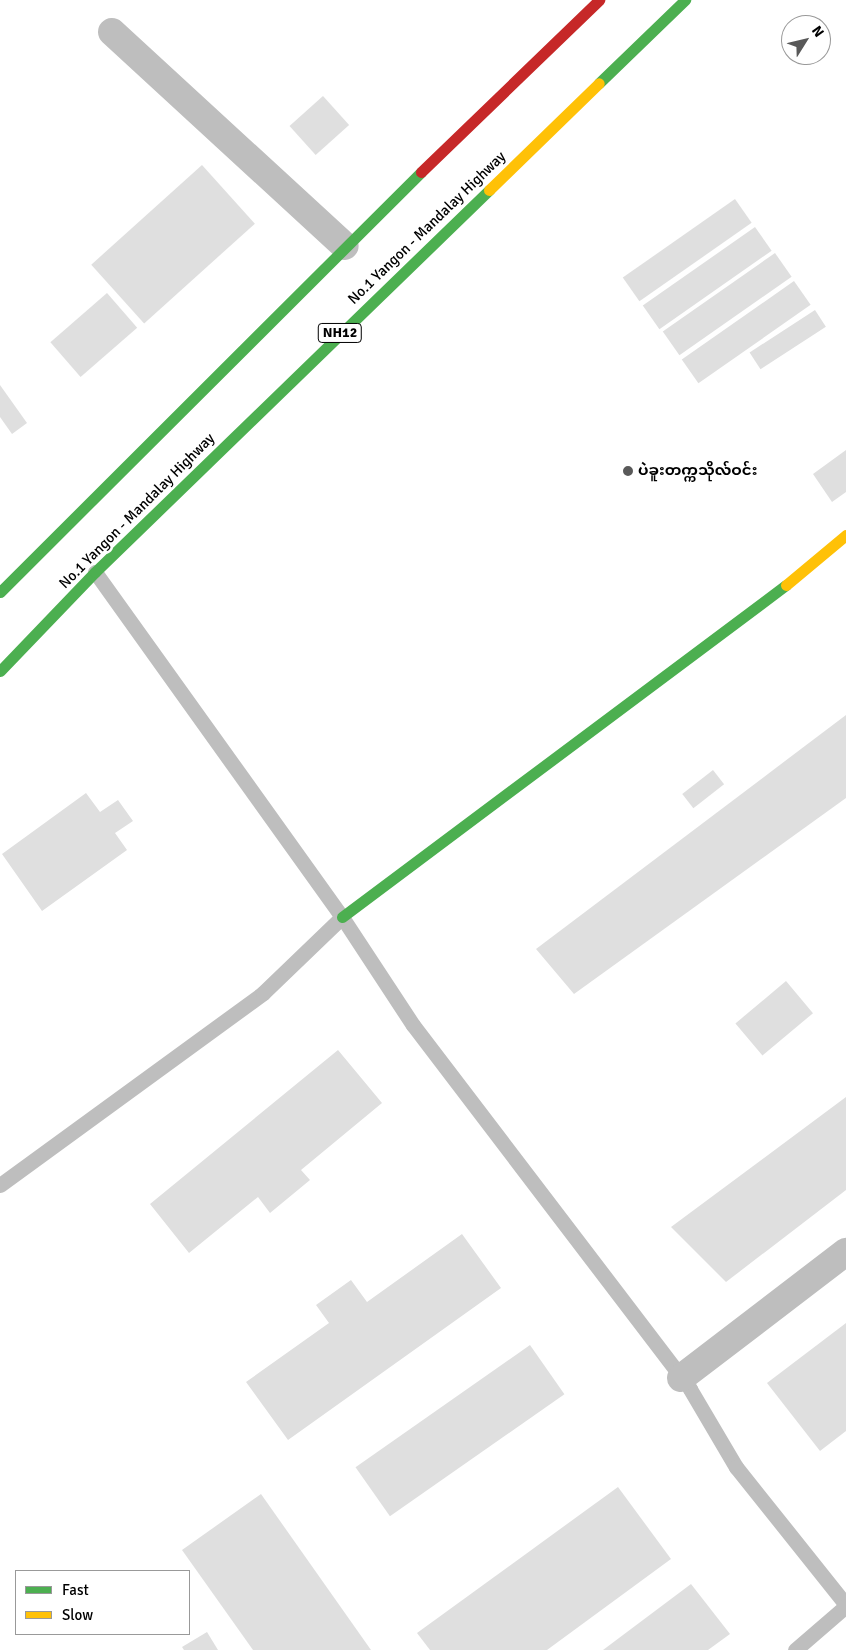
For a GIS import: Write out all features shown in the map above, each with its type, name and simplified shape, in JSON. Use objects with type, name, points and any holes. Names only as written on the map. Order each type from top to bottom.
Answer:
[{"type":"main road","points":[[0,592],[345,246],[599,0]]},
{"type":"main road","name":"No.1 Yangon - Mandalay Highway","points":[[0,671],[95,572],[685,0]]},
{"type":"main road","points":[[342,917],[761,605],[846,535]]},
{"type":"street","points":[[112,32],[345,246]]},
{"type":"street","points":[[681,1378],[846,1252]]},
{"type":"lane","points":[[95,572],[342,917],[413,1025],[681,1378],[736,1466],[846,1606],[795,1650]]},
{"type":"lane","points":[[0,1185],[263,992],[342,917]]},
{"type":"building","points":[[323,96],[349,125],[316,155],[290,126]]},
{"type":"building","points":[[202,165],[255,224],[144,323],[91,265]]},
{"type":"building","points":[[735,199],[752,223],[639,301],[623,278]]},
{"type":"building","points":[[755,227],[772,251],[659,329],[643,306]]},
{"type":"building","points":[[775,253],[792,277],[679,355],[663,332]]},
{"type":"building","points":[[794,281],[811,305],[698,383],[682,360]]},
{"type":"building","points":[[107,293],[137,328],[81,377],[50,342]]},
{"type":"building","points":[[815,310],[826,327],[760,369],[750,352]]},
{"type":"building","points":[[0,385],[27,423],[12,434],[0,417]]},
{"type":"building","points":[[846,450],[846,492],[832,502],[813,474]]},
{"type":"building","points":[[846,715],[846,798],[574,994],[536,949]]},
{"type":"building","points":[[713,770],[724,784],[693,808],[682,794]]},
{"type":"building","points":[[86,793],[100,812],[118,800],[133,821],[115,833],[127,850],[42,911],[2,854]]},
{"type":"building","points":[[786,981],[813,1013],[762,1056],[735,1023]]},
{"type":"building","points":[[338,1050],[382,1103],[301,1170],[310,1180],[270,1213],[258,1197],[189,1253],[150,1204]]},
{"type":"building","points":[[846,1097],[846,1190],[726,1282],[671,1227]]},
{"type":"building","points":[[462,1234],[501,1288],[288,1440],[246,1382],[329,1323],[316,1305],[351,1280],[367,1302]]},
{"type":"building","points":[[846,1323],[846,1431],[820,1451],[767,1383]]},
{"type":"building","points":[[530,1345],[564,1394],[390,1516],[356,1467]]},
{"type":"building","points":[[618,1487],[671,1559],[547,1650],[430,1650],[417,1633]]},
{"type":"building","points":[[261,1494],[371,1650],[253,1650],[182,1550]]},
{"type":"building","points":[[691,1584],[730,1634],[708,1650],[603,1650]]},
{"type":"building","points":[[207,1632],[218,1650],[184,1650],[182,1647]]},
{"type":"traffic: fast","points":[[599,83],[685,0]]},
{"type":"traffic: fast","points":[[0,592],[421,172]]},
{"type":"traffic: fast","points":[[0,671],[95,572],[489,190]]},
{"type":"traffic: fast","points":[[342,917],[786,585]]},
{"type":"traffic: slow","points":[[489,190],[599,83]]},
{"type":"traffic: slow","points":[[786,585],[846,535]]},
{"type":"traffic: jam","points":[[421,172],[599,0]]},
{"type":"place","name":"ပဲခူးတက္ကသိုလ်ဝင်း","points":[[628,471]]}]
